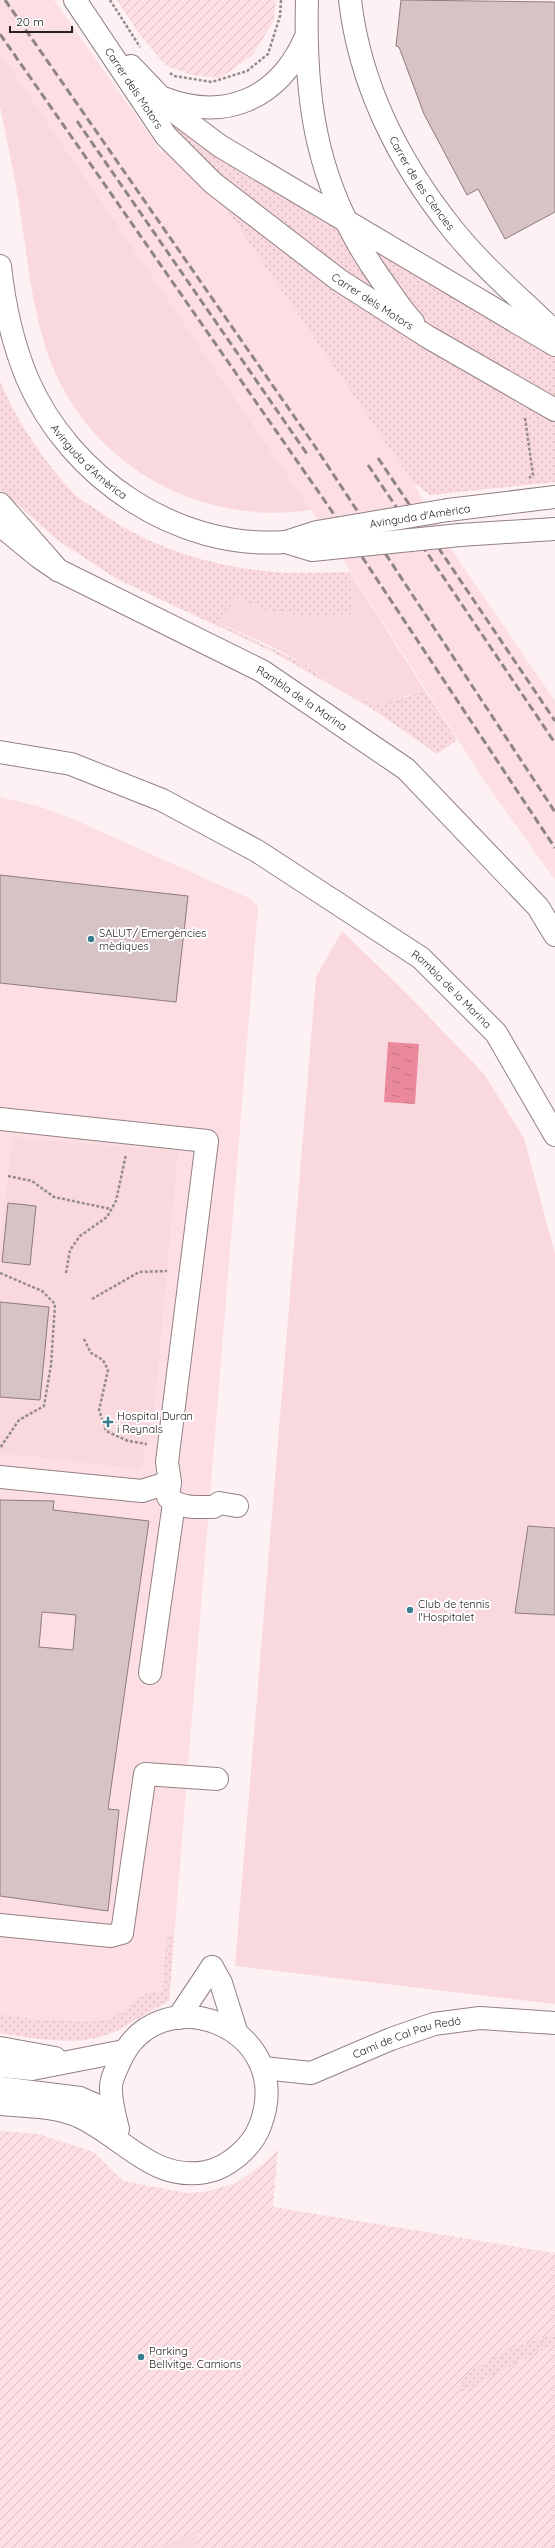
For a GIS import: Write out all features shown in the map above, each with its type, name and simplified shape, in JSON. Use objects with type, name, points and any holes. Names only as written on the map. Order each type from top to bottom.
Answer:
[{"type":"main road","points":[[75,0],[94,27]]},
{"type":"main road","points":[[307,0],[306,38],[310,100],[317,143],[328,181],[343,219]]},
{"type":"main road","name":"Carrer de les Ciències","points":[[350,0],[358,51],[380,114],[413,175],[455,232],[497,277],[555,332]]},
{"type":"main road","name":"Carrer dels Motors","points":[[94,27],[188,123],[220,146],[490,308],[555,345]]},
{"type":"main road","name":"Carrer dels Motors","points":[[94,27],[166,136],[197,169],[339,280],[428,337],[555,410]]},
{"type":"main road","points":[[160,96],[191,106],[207,108],[244,101],[268,89],[289,69],[306,38]]},
{"type":"main road","name":"Carrer dels Motors","points":[[343,219],[397,302],[428,337]]},
{"type":"main road","name":"Avinguda d'Amèrica","points":[[0,266],[18,353],[28,378],[50,420],[84,462],[97,475],[145,508],[189,529],[237,541],[286,542],[312,550],[460,535],[555,529]]},
{"type":"main road","name":"Avinguda d'Amèrica","points":[[286,542],[317,532],[448,510],[555,497]]},
{"type":"main road","points":[[0,504],[58,570]]},
{"type":"main road","name":"Rambla de la Marina","points":[[0,525],[39,558],[58,570],[262,671],[406,769],[538,907],[555,935]]},
{"type":"main road","name":"Rambla de la Marina","points":[[0,752],[71,764],[162,800],[257,851],[421,958],[496,1033],[555,1135]]},
{"type":"main road","points":[[0,758],[24,756]]},
{"type":"main road","points":[[0,1119],[207,1141],[167,1462],[172,1493],[150,1673]]},
{"type":"main road","points":[[0,1477],[142,1491],[172,1493],[179,1489],[189,1493],[212,1496],[228,1504]]},
{"type":"main road","points":[[0,1925],[111,1936],[122,1933],[145,1774],[217,1779]]},
{"type":"main road","points":[[178,2018],[212,1967],[221,1983],[237,2034]]},
{"type":"main road","points":[[0,2104],[56,2109],[76,2115],[98,2125],[156,2167],[180,2174],[207,2172],[232,2161],[257,2136],[266,2110],[268,2095],[263,2068],[249,2044],[228,2027],[212,2020],[185,2017],[158,2023],[143,2032],[124,2051],[113,2076],[110,2090],[118,2129]]},
{"type":"main road","name":"Camí de Cal Pau Redó","points":[[263,2068],[311,2073],[391,2039],[434,2024],[480,2018],[555,2023]]},
{"type":"main road","points":[[0,2048],[76,2062]]},
{"type":"main road","points":[[0,2066],[32,2069],[76,2062],[124,2051]]},
{"type":"main road","points":[[0,2088],[80,2098],[103,2108],[134,2152]]},
{"type":"path","points":[[110,0],[144,52]]},
{"type":"path","points":[[167,72],[174,76],[212,82],[247,71],[268,54],[280,16],[281,0]]},
{"type":"path","points":[[131,43],[136,49]]},
{"type":"path","points":[[209,86],[216,87]]},
{"type":"path","points":[[519,413],[525,418],[533,475],[527,480]]},
{"type":"path","points":[[66,1273],[70,1250],[80,1236],[106,1217],[116,1201],[127,1147]]},
{"type":"path","points":[[8,1176],[32,1181],[54,1198],[111,1209]]},
{"type":"path","points":[[92,1300],[139,1272],[167,1271]]},
{"type":"path","points":[[0,1273],[42,1291],[55,1304],[51,1365],[44,1406],[19,1420],[0,1448]]},
{"type":"path","points":[[84,1339],[91,1353],[103,1360],[108,1370],[99,1410],[106,1431],[128,1441],[147,1444]]},
{"type":"shaded area","points":[[0,0],[54,0],[161,151],[168,147],[215,193],[414,484],[453,552],[555,701],[555,880],[485,782],[311,510],[0,52]]},
{"type":"shaded area","points":[[117,0],[276,0],[274,20],[253,55],[220,78],[191,75],[165,65],[140,35]]},
{"type":"shaded area","points":[[0,52],[311,510],[271,513],[232,509],[195,499],[159,484],[127,463],[98,437],[73,406],[54,370],[36,309],[17,192],[0,106]]},
{"type":"shaded area","points":[[156,101],[337,223],[388,304],[184,147]]},
{"type":"shaded area","points":[[215,193],[555,418],[555,482],[431,495],[414,484]]},
{"type":"shaded area","points":[[365,241],[555,355],[555,402],[427,327]]},
{"type":"shaded area","points":[[0,381],[22,425],[51,467],[74,495],[138,535],[181,553],[226,565],[283,573],[350,572],[353,614],[310,616],[267,611],[238,598],[216,622],[302,663],[339,689],[365,701],[404,698],[424,689],[457,740],[437,754],[371,708],[271,651],[117,579],[60,542],[0,489]]},
{"type":"shaded area","points":[[350,572],[424,689],[383,703],[367,702],[357,699],[347,694],[302,663],[249,636],[216,622],[238,598],[267,611],[310,616],[353,614]]},
{"type":"shaded area","name":"Hospital Duran i Reynals","points":[[0,797],[38,806],[73,819],[251,899],[258,907],[169,2000],[116,2031],[82,2041],[0,2033]]},
{"type":"shaded area","name":"Club de tennis l'Hospitalet","points":[[342,931],[410,997],[484,1074],[524,1138],[555,1254],[555,2004],[235,1966],[316,977]]},
{"type":"shaded area","points":[[13,1138],[178,1151],[154,1413],[141,1469],[0,1453],[0,1239]]},
{"type":"shaded area","points":[[167,1936],[174,1936],[169,2000],[128,2025],[102,2036],[73,2041],[29,2038],[0,2033],[0,2014],[56,2021],[101,2021],[116,2016],[140,1997],[154,1991],[162,1991]]},
{"type":"shaded area","points":[[0,2131],[39,2134],[94,2152],[123,2181],[187,2193],[209,2191],[236,2183],[266,2162],[278,2149],[273,2207],[555,2253],[555,2548],[196,2548],[197,2530],[161,2548],[0,2548]]},
{"type":"shaded area","points":[[555,2333],[555,2343],[459,2393],[462,2381],[478,2366],[519,2346]]},
{"type":"shaded area","points":[[197,2530],[196,2548],[161,2548]]},
{"type":"water","points":[[388,1042],[419,1044],[415,1104],[384,1102]]},
{"type":"building","points":[[401,0],[555,2],[555,212],[505,239],[478,189],[467,195],[424,114],[399,47],[396,46]]},
{"type":"building","name":"SALUT/ Emergències mèdiques","points":[[0,875],[188,896],[176,1002],[0,983]]},
{"type":"building","points":[[8,1203],[36,1206],[30,1265],[2,1262]]},
{"type":"building","points":[[0,1302],[49,1307],[40,1400],[0,1397]]},
{"type":"building","points":[[0,1500],[54,1501],[53,1510],[149,1521],[108,1809],[119,1810],[108,1911],[0,1896]],"holes":[[[42,1612],[76,1615],[73,1650],[39,1647]]]},
{"type":"building","points":[[528,1526],[555,1528],[555,1615],[515,1613]]},
{"type":"railway","points":[[5,0],[314,445],[555,812]]},
{"type":"railway","points":[[0,34],[329,507],[555,848]]},
{"type":"railway","points":[[77,121],[307,454]]},
{"type":"railway","points":[[378,458],[555,721]]},
{"type":"railway","points":[[368,465],[555,743]]},
{"type":"place","name":"SALUT/ Emergències mèdiques","points":[[91,939]]},
{"type":"place","name":"Hospital Duran i Reynals","points":[[108,1422]]},
{"type":"place","name":"Club de tennis l'Hospitalet","points":[[410,1610]]},
{"type":"place","name":"Parking Bellvitge. Camions","points":[[141,2357]]}]
